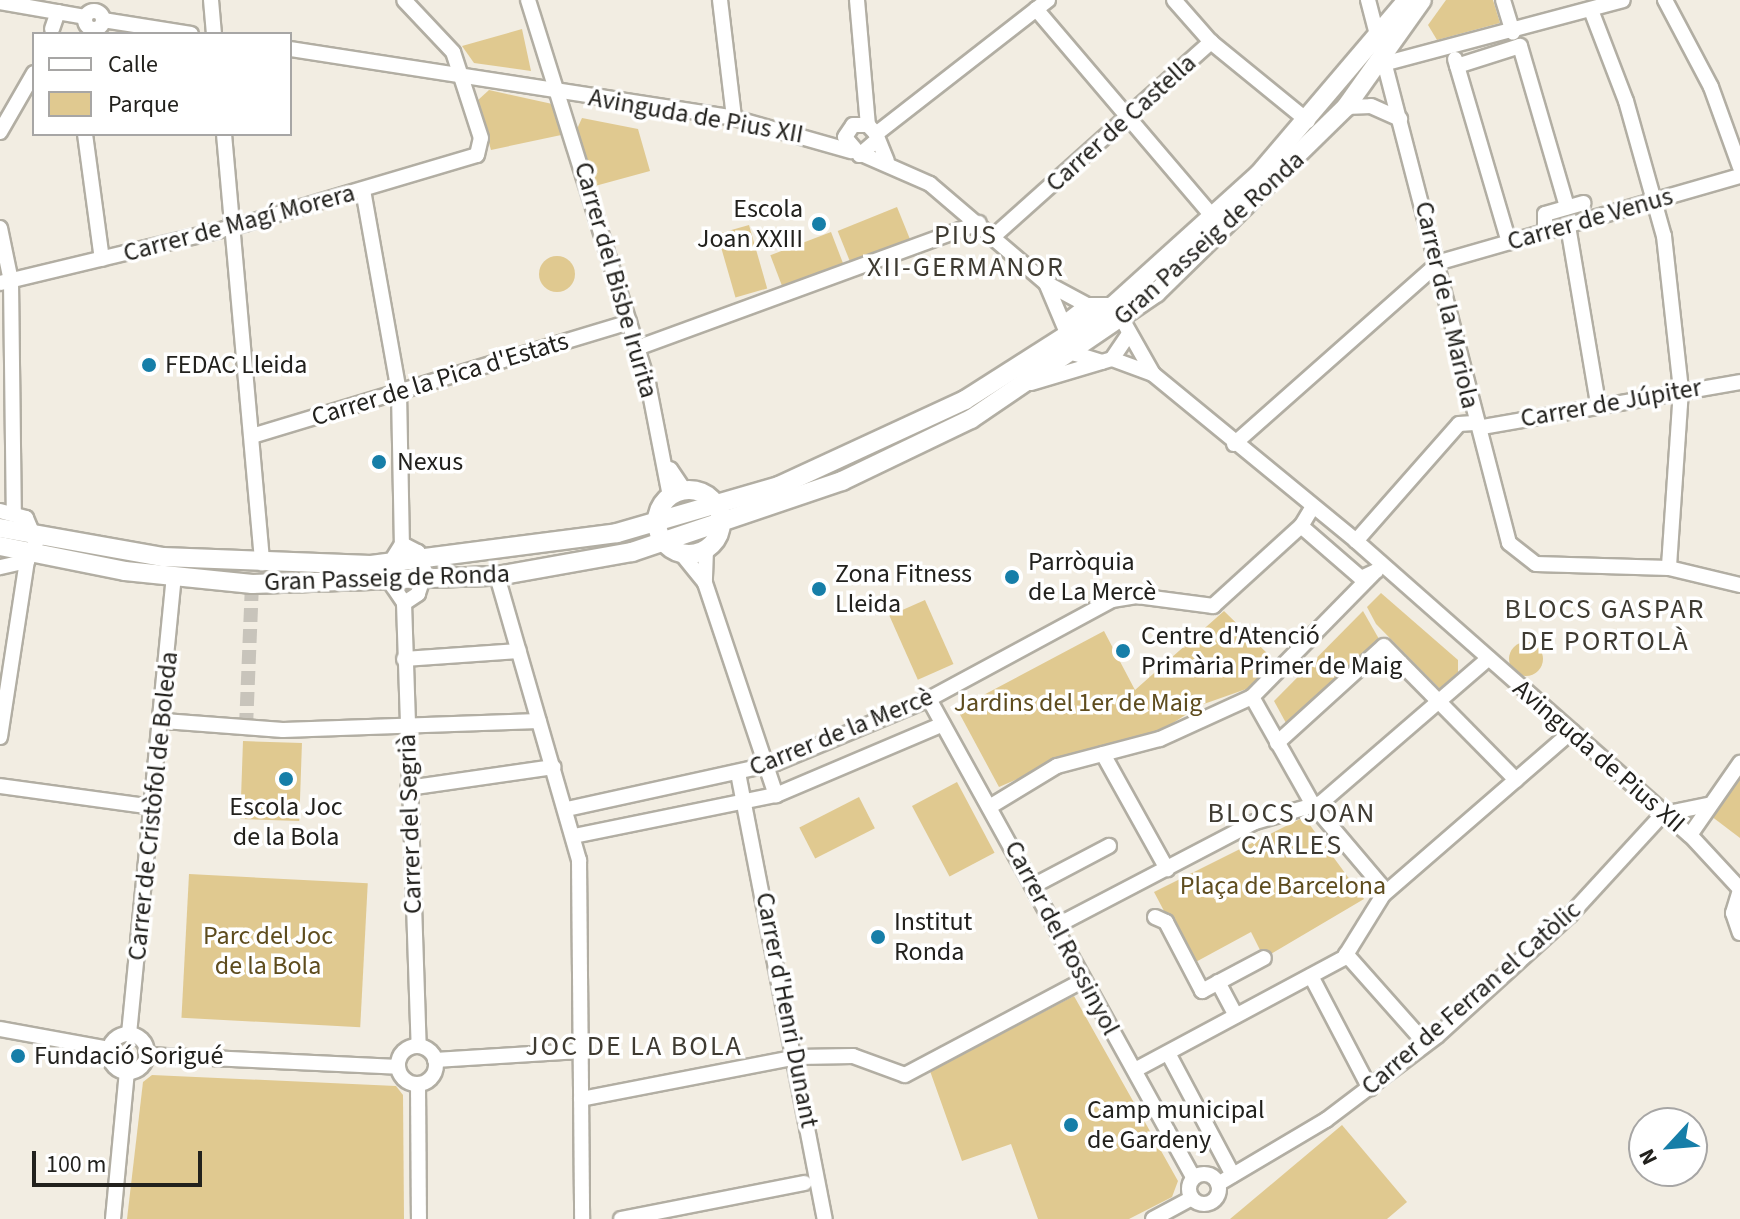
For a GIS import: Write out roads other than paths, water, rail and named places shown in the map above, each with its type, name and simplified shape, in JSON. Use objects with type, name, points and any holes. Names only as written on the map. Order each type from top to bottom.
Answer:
[{"type":"main road","name":"Gran Passeig de Ronda","points":[[1123,319],[1213,217],[1308,121],[1407,0]]},
{"type":"main road","name":"Gran Passeig de Ronda","points":[[0,546],[262,563],[423,561],[657,524],[779,486],[900,433],[1069,339],[1123,319],[1242,216],[1346,107],[1383,64],[1422,0]]},
{"type":"main road","name":"Gran Passeig de Ronda","points":[[5,512],[32,549],[174,578],[386,582],[497,576],[664,542],[721,526],[912,450],[1030,384],[1069,339]]},
{"type":"main road","points":[[677,493],[716,504],[721,526],[706,549],[681,553],[664,542],[657,524],[677,493]]},
{"type":"street","points":[[211,0],[214,32]]},
{"type":"street","points":[[404,0],[453,52],[462,76]]},
{"type":"street","name":"Carrer del Bisbe Irurita","points":[[528,0],[561,93],[677,493]]},
{"type":"street","points":[[720,0],[734,118]]},
{"type":"street","points":[[857,0],[874,133],[887,161]]},
{"type":"street","points":[[1174,0],[1211,42],[1308,121]]},
{"type":"street","points":[[1368,0],[1383,64],[1454,58],[1517,39],[1623,0]]},
{"type":"street","points":[[1503,0],[1567,207]]},
{"type":"street","points":[[1665,0],[1711,87],[1740,167]]},
{"type":"street","points":[[0,2],[179,32]]},
{"type":"street","points":[[846,133],[858,153],[874,133],[1042,4],[1125,120],[1213,217]]},
{"type":"street","points":[[1591,10],[1656,200],[1681,390],[1669,568],[1740,585]]},
{"type":"street","points":[[52,29],[58,12]]},
{"type":"street","name":"Carrer de Castella","points":[[995,235],[1211,42]]},
{"type":"street","name":"Avinguda de Pius XII","points":[[292,49],[734,118],[831,140],[858,153],[887,161],[995,235],[1046,283],[1087,305]]},
{"type":"street","points":[[1454,58],[1509,242]]},
{"type":"street","name":"Carrer de la Mariola","points":[[1383,64],[1440,262],[1509,543],[1536,564],[1669,568]]},
{"type":"street","points":[[0,132],[32,76]]},
{"type":"street","name":"Carrer de Magí Morera","points":[[5,282],[234,227],[477,155],[482,144],[462,76]]},
{"type":"street","points":[[1346,107],[1371,106],[1400,119]]},
{"type":"street","name":"Avinguda de Pius XII","points":[[831,140],[846,133],[874,133]]},
{"type":"street","points":[[85,136],[102,259]]},
{"type":"street","points":[[224,136],[262,563]]},
{"type":"street","name":"Carrer de Venus","points":[[1440,262],[1740,176]]},
{"type":"street","points":[[363,190],[399,392],[402,544],[385,563],[386,582],[404,603],[423,581],[423,561],[402,544]]},
{"type":"street","points":[[1545,232],[1545,214],[1583,203]]},
{"type":"street","points":[[637,348],[979,223]]},
{"type":"street","points":[[1568,226],[1598,403]]},
{"type":"street","points":[[0,228],[8,389],[5,512]]},
{"type":"street","points":[[1234,444],[1440,262]]},
{"type":"street","name":"Avinguda de Pius XII","points":[[1046,283],[1069,339]]},
{"type":"street","points":[[1153,374],[1108,360],[1069,339],[1087,305],[1123,319],[1153,374],[1279,483],[1305,517],[1361,578],[1376,571]]},
{"type":"street","points":[[1108,360],[1123,319]]},
{"type":"street","name":"Carrer de la Pica d'Estats","points":[[252,436],[629,322]]},
{"type":"street","points":[[1030,384],[1108,360]]},
{"type":"street","name":"Carrer de Júpiter","points":[[1478,425],[1740,382]]},
{"type":"street","points":[[1356,541],[1459,424],[1478,425]]},
{"type":"street","points":[[1305,517],[1356,541],[1376,571]]},
{"type":"street","name":"Carrer de la Mercè","points":[[567,809],[767,766],[929,699],[1112,600],[1137,596],[1213,606],[1305,517]]},
{"type":"street","points":[[0,567],[32,549]]},
{"type":"street","points":[[0,737],[32,549]]},
{"type":"street","points":[[705,583],[706,549]]},
{"type":"street","points":[[681,553],[705,583],[776,795]]},
{"type":"street","points":[[991,806],[1057,766],[1160,739],[1252,697],[1376,571]]},
{"type":"street","name":"Avinguda de Pius XII","points":[[1376,571],[1488,659],[1572,731],[1690,835],[1740,890]]},
{"type":"street","points":[[497,576],[574,836],[582,1219]]},
{"type":"street","name":"Carrer de Cristòfol de Boleda","points":[[129,1034],[164,721],[174,578]]},
{"type":"street","name":"Carrer del Segrià","points":[[404,603],[419,1046]]},
{"type":"street","points":[[1277,743],[1384,646],[1430,697],[1441,698],[1516,780]]},
{"type":"street","points":[[404,659],[519,651]]},
{"type":"street","points":[[1054,927],[1255,822],[1313,805],[1488,659]]},
{"type":"street","points":[[1252,697],[1313,805],[1386,891]]},
{"type":"street","name":"Carrer del Rossinyol","points":[[929,699],[991,806],[1082,981],[1193,1177]]},
{"type":"street","points":[[164,721],[283,730],[539,721]]},
{"type":"street","name":"Carrer de la Mercè","points":[[574,836],[776,795],[943,724]]},
{"type":"street","points":[[1135,1070],[1311,976],[1346,954],[1386,891],[1572,731]]},
{"type":"street","points":[[1103,754],[1167,869]]},
{"type":"street","points":[[1690,835],[1740,763]]},
{"type":"street","points":[[408,788],[553,767]]},
{"type":"street","points":[[738,773],[746,802]]},
{"type":"street","points":[[0,786],[154,807]]},
{"type":"street","name":"Carrer d'Henri Dunant","points":[[746,802],[798,1057],[825,1219]]},
{"type":"street","points":[[1663,814],[1694,813],[1712,802]]},
{"type":"street","name":"Carrer de Ferran el Catòlic","points":[[1192,1198],[1213,1201],[1218,1184],[1370,1089],[1426,1044],[1570,915],[1663,814]]},
{"type":"street","points":[[1033,886],[1109,846]]},
{"type":"street","points":[[1740,890],[1733,913],[1740,933]]},
{"type":"street","points":[[1155,917],[1166,922],[1202,991],[1264,958]]},
{"type":"street","points":[[1346,954],[1426,1044]]},
{"type":"street","points":[[1311,976],[1370,1089]]},
{"type":"street","points":[[581,1099],[798,1057],[853,1056],[905,1075],[1082,981]]},
{"type":"street","points":[[1218,982],[1236,1016]]},
{"type":"street","points":[[0,1029],[110,1049],[129,1034],[143,1041],[146,1055]]},
{"type":"street","points":[[398,1067],[403,1051],[419,1046],[435,1060],[580,1051]]},
{"type":"street","points":[[110,1049],[112,1062],[127,1071]]},
{"type":"street","points":[[1168,1053],[1233,1175]]},
{"type":"street","points":[[113,1219],[127,1071],[146,1055],[398,1067],[418,1084],[419,1219]]},
{"type":"street","points":[[418,1084],[432,1076],[435,1060]]},
{"type":"street","points":[[1153,1219],[1192,1198],[1193,1177],[1208,1174],[1218,1184]]},
{"type":"street","points":[[621,1219],[804,1183]]},
{"type":"tunnel","points":[[246,727],[252,584]]},
{"type":"place","name":"Escola Joan XXIII","points":[[819,224]]},
{"type":"place","name":"FEDAC Lleida","points":[[149,365]]},
{"type":"place","name":"Nexus","points":[[379,462]]},
{"type":"place","name":"Parròquia de La Mercè","points":[[1012,577]]},
{"type":"place","name":"Zona Fitness Lleida","points":[[819,589]]},
{"type":"place","name":"Centre d'Atenció Primària Primer de Maig","points":[[1123,651]]},
{"type":"place","name":"Escola Joc de la Bola","points":[[286,779]]},
{"type":"place","name":"Institut Ronda","points":[[878,937]]},
{"type":"place","name":"Fundació Sorigué","points":[[18,1056]]},
{"type":"place","name":"Camp municipal de Gardeny","points":[[1071,1125]]},
{"type":"district","name":"PIUS XII-GERMANOR","points":[[966,251]]},
{"type":"district","name":"BLOCS GASPAR DE PORTOLÀ","points":[[1605,625]]},
{"type":"district","name":"BLOCS JOAN CARLES","points":[[1292,829]]},
{"type":"district","name":"JOC DE LA BOLA","points":[[634,1046]]},
{"type":"park label","name":"Jardins del 1er de Maig","points":[[1078,703]]},
{"type":"park label","name":"Plaça de Barcelona","points":[[1283,886]]},
{"type":"park label","name":"Parc del Joc de la Bola","points":[[268,951]]}]
